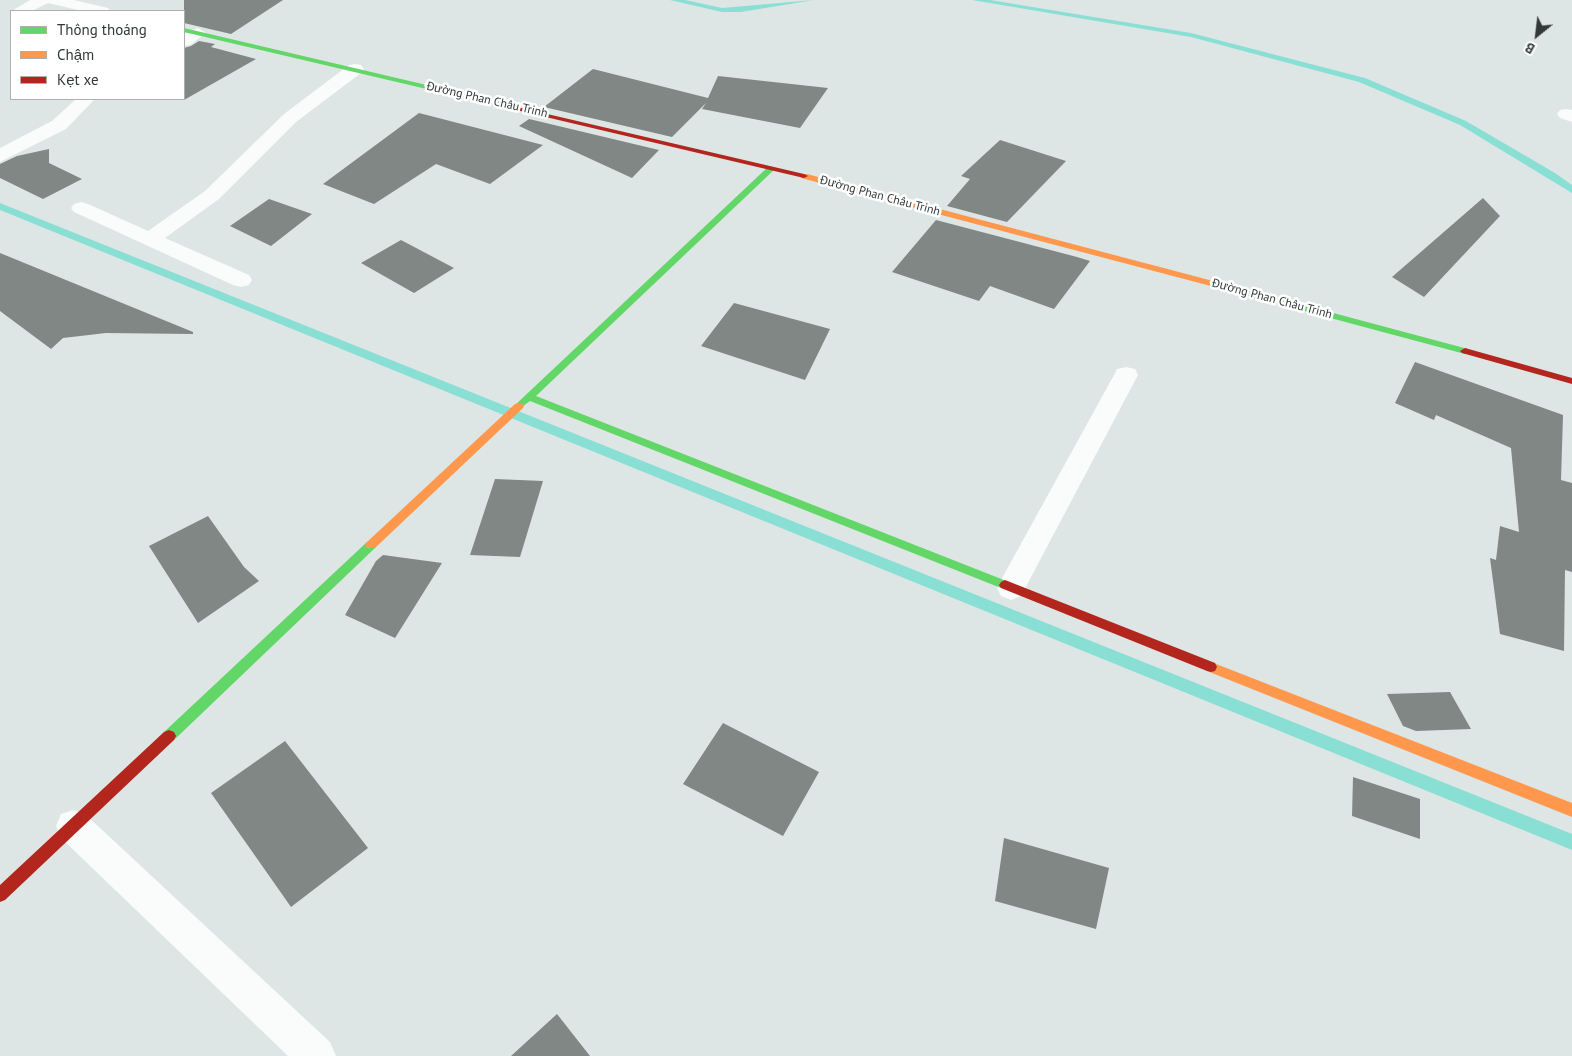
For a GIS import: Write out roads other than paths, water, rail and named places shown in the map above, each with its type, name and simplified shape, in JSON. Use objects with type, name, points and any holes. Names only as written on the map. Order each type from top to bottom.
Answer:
[{"type":"street","points":[[22,10],[42,0]]},
{"type":"street","points":[[53,0],[98,10]]},
{"type":"street","name":"Đường Phan Châu Trinh","points":[[188,35],[355,69],[772,168],[1388,330],[1572,382]]},
{"type":"street","points":[[150,239],[212,196],[290,118],[355,69]]},
{"type":"street","points":[[0,156],[59,125],[85,100]]},
{"type":"street","points":[[0,895],[772,168]]},
{"type":"street","points":[[81,208],[241,280]]},
{"type":"street","points":[[1011,588],[1126,375]]},
{"type":"street","points":[[525,401],[1011,588],[1572,810]]},
{"type":"street","points":[[73,826],[316,1056]]},
{"type":"waterway","points":[[674,0],[722,10],[741,10],[810,0]]},
{"type":"waterway","points":[[976,0],[1191,35],[1362,80],[1463,123],[1552,175],[1572,190]]},
{"type":"waterway","points":[[0,206],[1572,842]]}]
